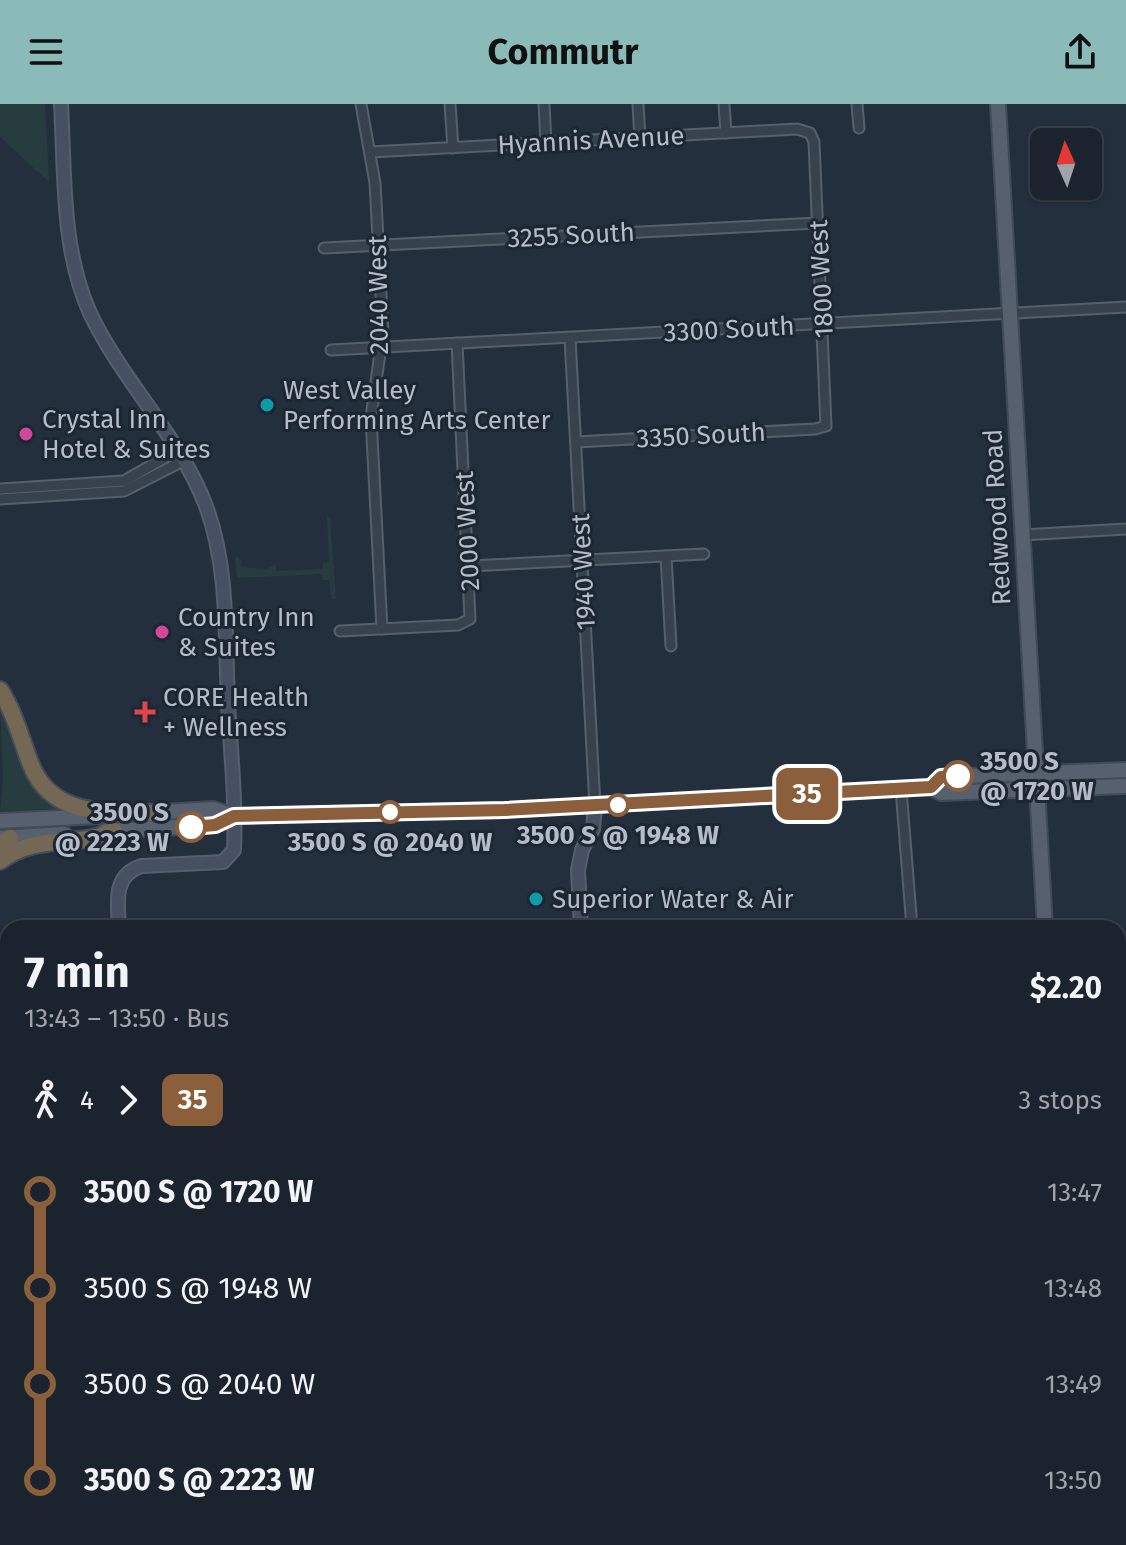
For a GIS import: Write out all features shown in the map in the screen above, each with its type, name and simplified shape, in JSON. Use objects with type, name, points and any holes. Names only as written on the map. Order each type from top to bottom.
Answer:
[{"type":"highway","points":[[0,690],[14,717],[31,767],[53,796],[85,811],[156,813]]},
{"type":"highway","points":[[0,861],[29,845],[99,838],[114,831]]},
{"type":"main road","name":"Redwood Road","points":[[998,104],[1044,920]]},
{"type":"main road","points":[[931,787],[941,777],[1126,770]]},
{"type":"main road","points":[[0,821],[213,809],[234,816],[595,806],[931,787],[941,793],[1126,786]]},
{"type":"main road","points":[[3,840],[215,825],[234,816]]},
{"type":"street","points":[[61,104],[69,232],[83,296],[104,339],[181,455],[207,510],[221,568],[234,850],[226,861],[141,866],[123,877],[118,890],[119,920]]},
{"type":"street","name":"2040 West","points":[[361,104],[370,152],[379,245],[383,347],[371,409],[382,629]]},
{"type":"street","points":[[450,104],[453,148]]},
{"type":"street","points":[[544,104],[546,143]]},
{"type":"street","points":[[638,104],[640,138]]},
{"type":"street","points":[[724,104],[726,133]]},
{"type":"street","points":[[857,104],[859,128]]},
{"type":"street","name":"Hyannis Avenue","points":[[370,152],[797,129],[810,133]]},
{"type":"street","name":"1800 West","points":[[810,133],[814,142],[824,324],[826,426]]},
{"type":"street","name":"3255 South","points":[[324,248],[818,223]]},
{"type":"street","name":"3300 South","points":[[331,350],[1126,307]]},
{"type":"street","name":"1940 West","points":[[570,338],[595,806]]},
{"type":"street","name":"2000 West","points":[[382,629],[458,625],[468,622],[471,615],[457,343]]},
{"type":"street","name":"3350 South","points":[[576,442],[826,426]]},
{"type":"street","points":[[0,489],[124,481],[181,455]]},
{"type":"street","points":[[0,499],[124,491],[181,455]]},
{"type":"street","points":[[1022,535],[1126,529]]},
{"type":"street","points":[[469,566],[704,554]]},
{"type":"street","points":[[666,556],[671,646]]},
{"type":"street","points":[[340,631],[382,629]]},
{"type":"street","points":[[901,789],[911,920]]},
{"type":"street","points":[[581,920],[580,857],[593,829],[595,806]]},
{"type":"street","points":[[0,1052],[0,1114]]},
{"type":"green space","points":[[0,104],[45,104],[49,182],[0,137]]},
{"type":"green space","points":[[327,517],[330,517],[336,599],[331,599],[329,580],[323,580],[322,574],[237,578],[235,558],[238,557],[242,561],[241,567],[266,569],[275,565],[276,571],[323,569],[323,563],[329,562]]},
{"type":"green space","points":[[0,703],[42,794],[57,809],[0,812],[3,780]]},
{"type":"bus line","name":"35","points":[[191,827],[215,825],[234,816],[505,810],[931,787],[941,777],[958,776]]},
{"type":"place","name":"West Valley Performing Arts Center","points":[[267,405]]},
{"type":"place","name":"Crystal Inn Hotel & Suites","points":[[26,434]]},
{"type":"place","name":"Country Inn & Suites","points":[[162,632]]},
{"type":"place","name":"CORE Health + Wellness","points":[[145,712]]},
{"type":"place","name":"3500 S @ 1720 W","points":[[958,776]]},
{"type":"place","name":"3500 S @ 1948 W","points":[[618,805]]},
{"type":"place","name":"3500 S @ 2040 W","points":[[390,812]]},
{"type":"place","name":"3500 S @ 2223 W","points":[[191,827]]},
{"type":"place","name":"Superior Water & Air","points":[[536,899]]}]
